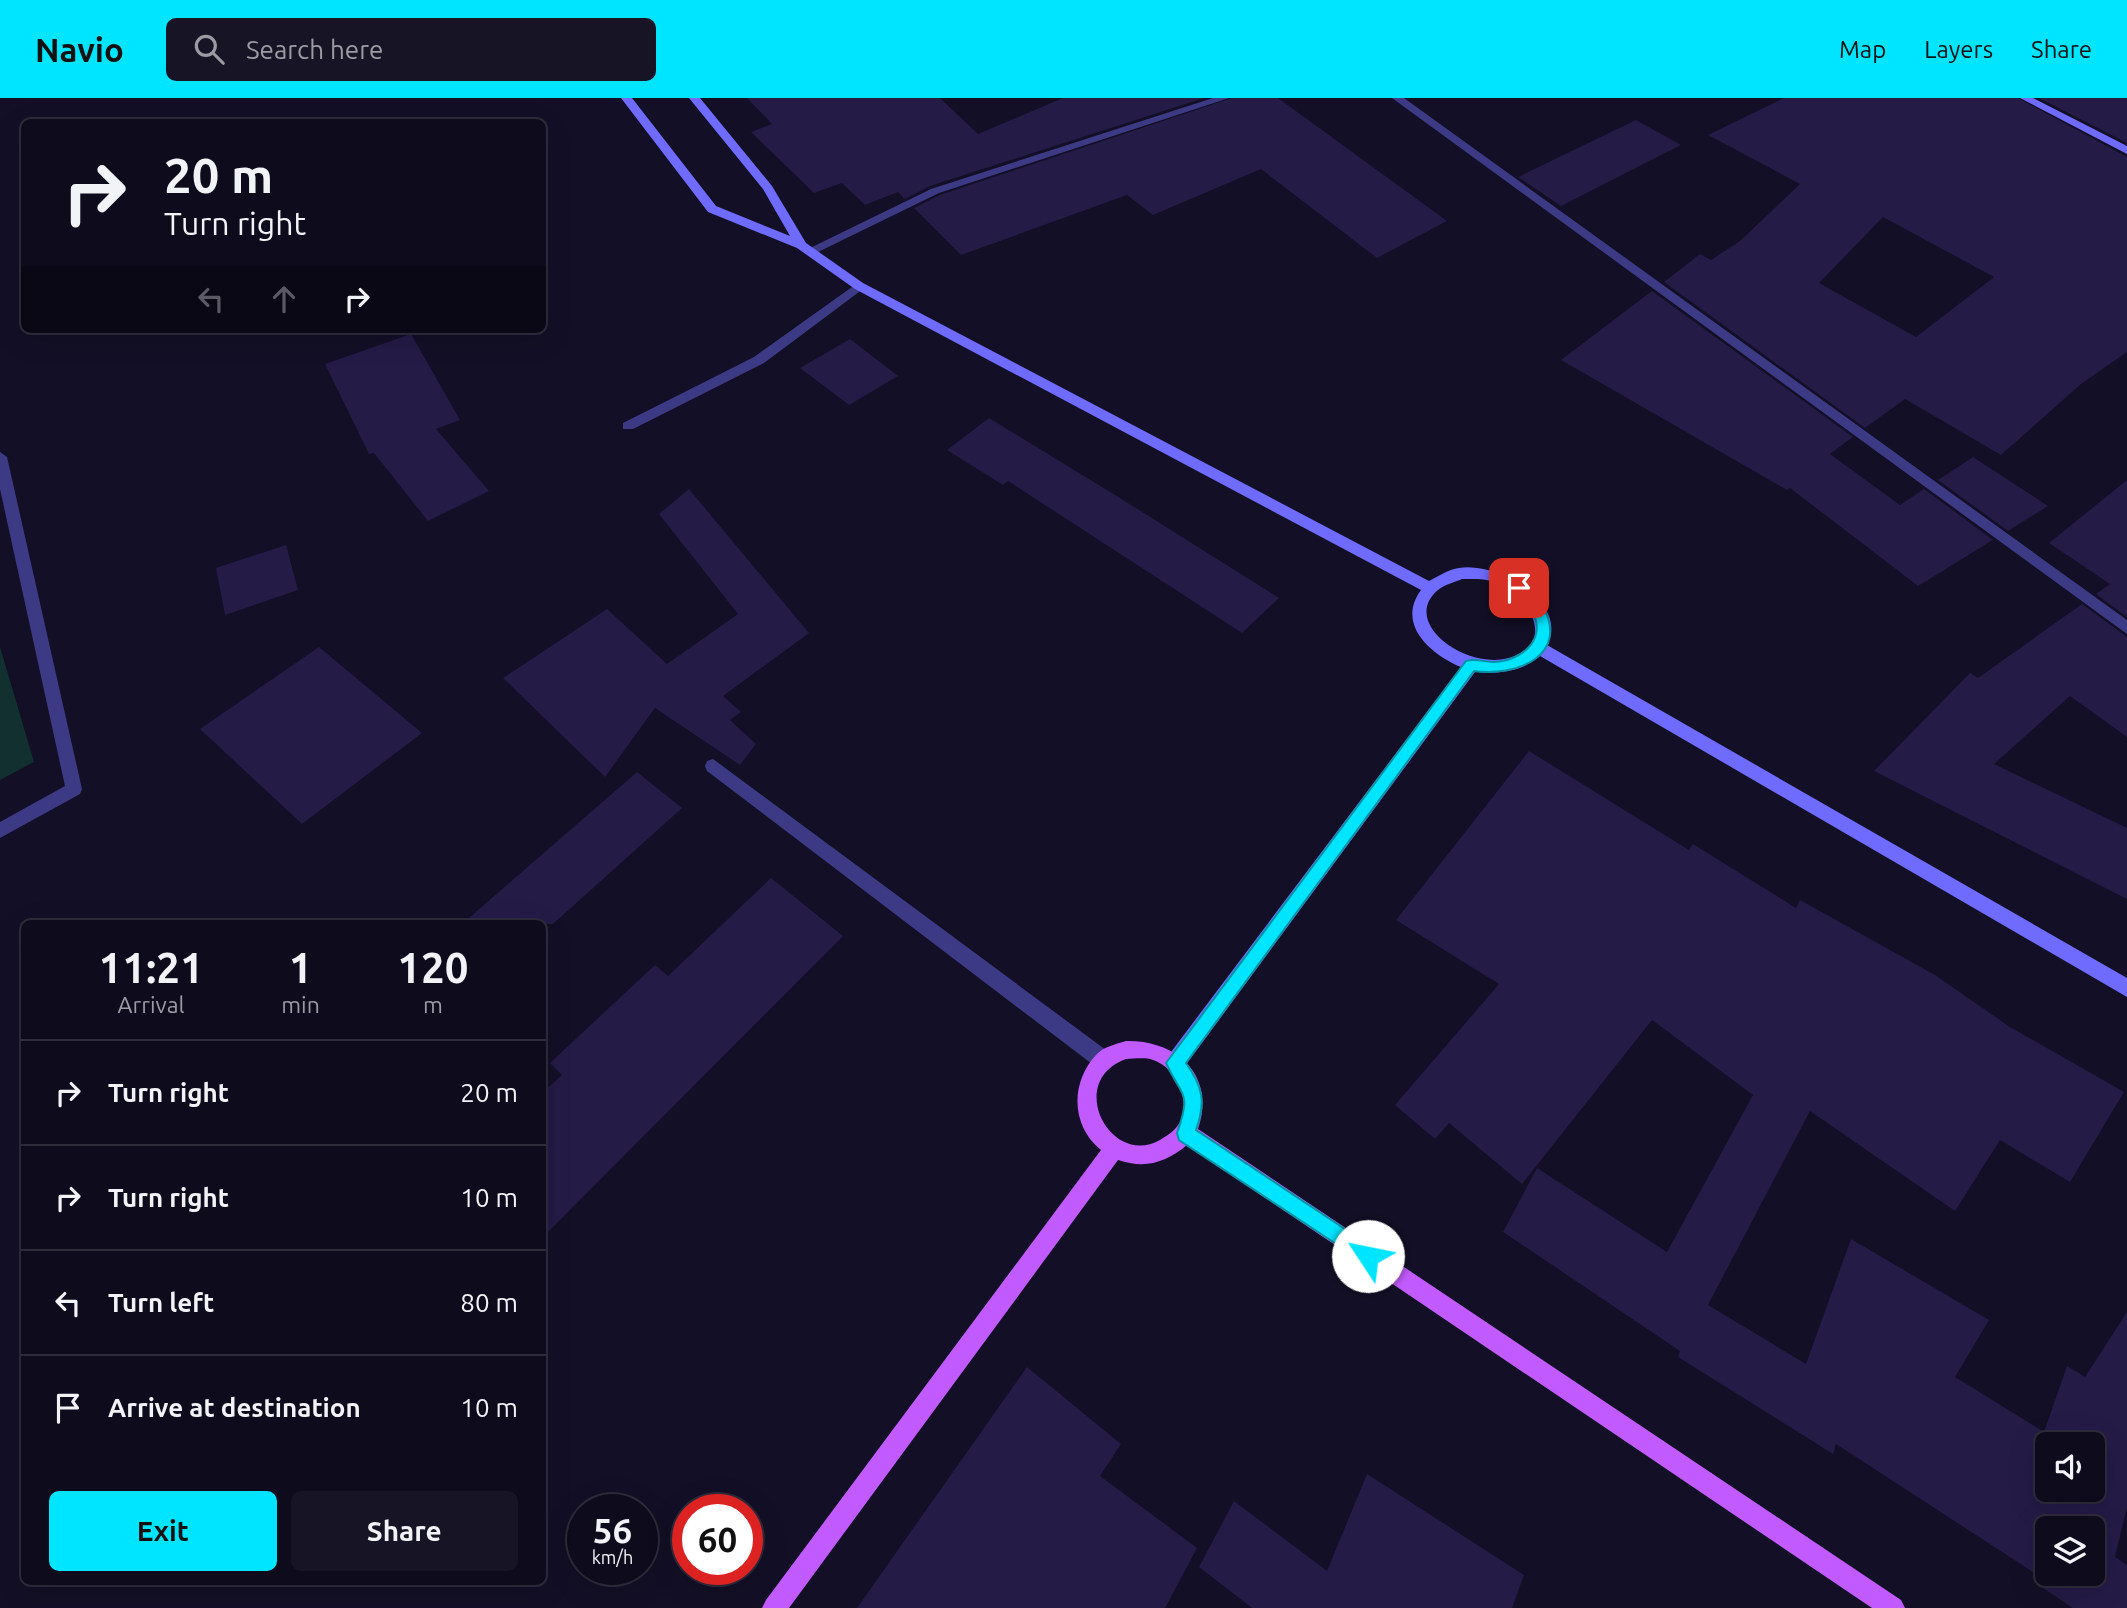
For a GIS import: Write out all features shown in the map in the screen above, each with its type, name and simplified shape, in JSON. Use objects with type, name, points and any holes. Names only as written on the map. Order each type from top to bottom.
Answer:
[{"type":"main road","points":[[1126,1050],[1152,1051],[1175,1063],[1190,1084],[1195,1109],[1186,1133],[1166,1150],[1140,1156],[1114,1149],[1094,1131],[1084,1106],[1088,1081],[1103,1060],[1126,1050]]},
{"type":"main road","points":[[1186,1133],[1893,1608]]},
{"type":"main road","points":[[774,1608],[1114,1149]]},
{"type":"street","points":[[626,98],[712,209],[807,248],[859,286],[1428,587]]},
{"type":"street","points":[[694,98],[768,188],[807,248]]},
{"type":"street","points":[[807,248],[935,191],[1224,98]]},
{"type":"street","points":[[1397,98],[2127,628]]},
{"type":"street","points":[[2025,98],[2127,151]]},
{"type":"street","points":[[628,426],[759,360],[859,286]]},
{"type":"street","points":[[0,457],[74,789],[0,831]]},
{"type":"street","points":[[1480,573],[1500,578],[1519,588],[1533,601],[1542,617],[1544,632],[1538,647],[1527,658],[1511,666],[1491,668],[1471,665],[1447,655],[1429,639],[1419,621],[1419,603],[1428,587],[1451,576],[1480,573]]},
{"type":"street","points":[[1538,647],[2127,988]]},
{"type":"street","points":[[1175,1063],[1471,665]]},
{"type":"street","points":[[713,765],[1103,1060]]},
{"type":"green space","points":[[0,647],[34,762],[0,780]]},
{"type":"building","points":[[747,98],[940,98],[978,134],[1063,98],[1204,98],[930,186],[905,199],[898,192],[865,205],[842,183],[814,193],[751,132],[772,124]]},
{"type":"building","points":[[1232,98],[1278,98],[1447,221],[1377,258],[1261,169],[1153,215],[1127,195],[961,255],[914,208],[940,195]]},
{"type":"building","points":[[1784,98],[2018,98],[2127,157],[2127,352],[2081,384],[2001,455],[1905,399],[1865,428],[1664,282],[1700,254],[1711,260],[1740,241],[1800,184],[1708,135]],"holes":[[[1883,217],[1994,277],[1916,337],[1819,283]]]},
{"type":"building","points":[[2039,98],[2127,98],[2127,143]]},
{"type":"building","points":[[1636,120],[1681,145],[1561,206],[1518,177]]},
{"type":"building","points":[[1652,291],[1853,437],[1830,454],[1900,505],[1924,489],[1993,540],[1918,586],[1790,488],[1787,490],[1561,360]]},
{"type":"building","points":[[411,334],[460,420],[436,429],[489,491],[428,521],[374,453],[369,454],[325,364]]},
{"type":"building","points":[[850,339],[898,376],[849,405],[800,368]]},
{"type":"building","points":[[989,418],[1279,598],[1242,633],[1008,481],[1003,485],[947,450]]},
{"type":"building","points":[[1973,457],[2048,506],[2008,531],[1938,480]]},
{"type":"building","points":[[2127,480],[2127,617],[2096,594],[2110,584],[2049,543]]},
{"type":"building","points":[[689,489],[809,633],[723,696],[741,712],[730,720],[756,744],[740,765],[655,708],[605,777],[503,678],[607,609],[667,664],[738,614],[659,514]]},
{"type":"building","points":[[286,545],[298,590],[225,615],[216,568]]},
{"type":"building","points":[[2082,604],[2127,637],[2127,737],[2070,696],[1994,764],[2127,828],[2127,899],[1874,771],[1970,673],[1978,678]]},
{"type":"building","points":[[319,647],[422,733],[302,824],[200,729]]},
{"type":"building","points":[[1529,751],[1689,850],[1693,844],[1796,908],[1800,900],[1935,975],[2010,1027],[2124,1092],[2070,1182],[2000,1140],[1955,1211],[1810,1111],[1708,1305],[1806,1364],[1851,1239],[1989,1320],[1955,1377],[2044,1432],[2067,1366],[2085,1377],[2127,1312],[2127,1507],[2115,1557],[2127,1565],[2127,1608],[2073,1608],[2040,1586],[2105,1586],[2105,1516],[2035,1516],[2035,1573],[1836,1444],[1833,1454],[1678,1357],[1680,1351],[1503,1232],[1537,1168],[1667,1252],[1753,1095],[1652,1020],[1522,1184],[1449,1123],[1435,1139],[1395,1105],[1499,984],[1396,920]]},
{"type":"building","points":[[637,772],[682,808],[553,924],[546,924],[546,920],[467,920]]},
{"type":"building","points":[[771,878],[843,936],[546,1234],[546,1089],[562,1075],[550,1063],[655,965],[668,976]]},
{"type":"building","points":[[1027,1367],[1121,1444],[1100,1476],[1197,1548],[1165,1608],[857,1608]]},
{"type":"building","points":[[1367,1474],[1524,1575],[1512,1608],[1252,1608],[1199,1567],[1234,1501],[1327,1571]]},
{"type":"route","points":[[1368,1256],[1186,1133],[1195,1109],[1190,1084],[1175,1063],[1471,665],[1491,668],[1511,666],[1527,658],[1538,647],[1544,632],[1542,617],[1533,601],[1519,588]]}]
